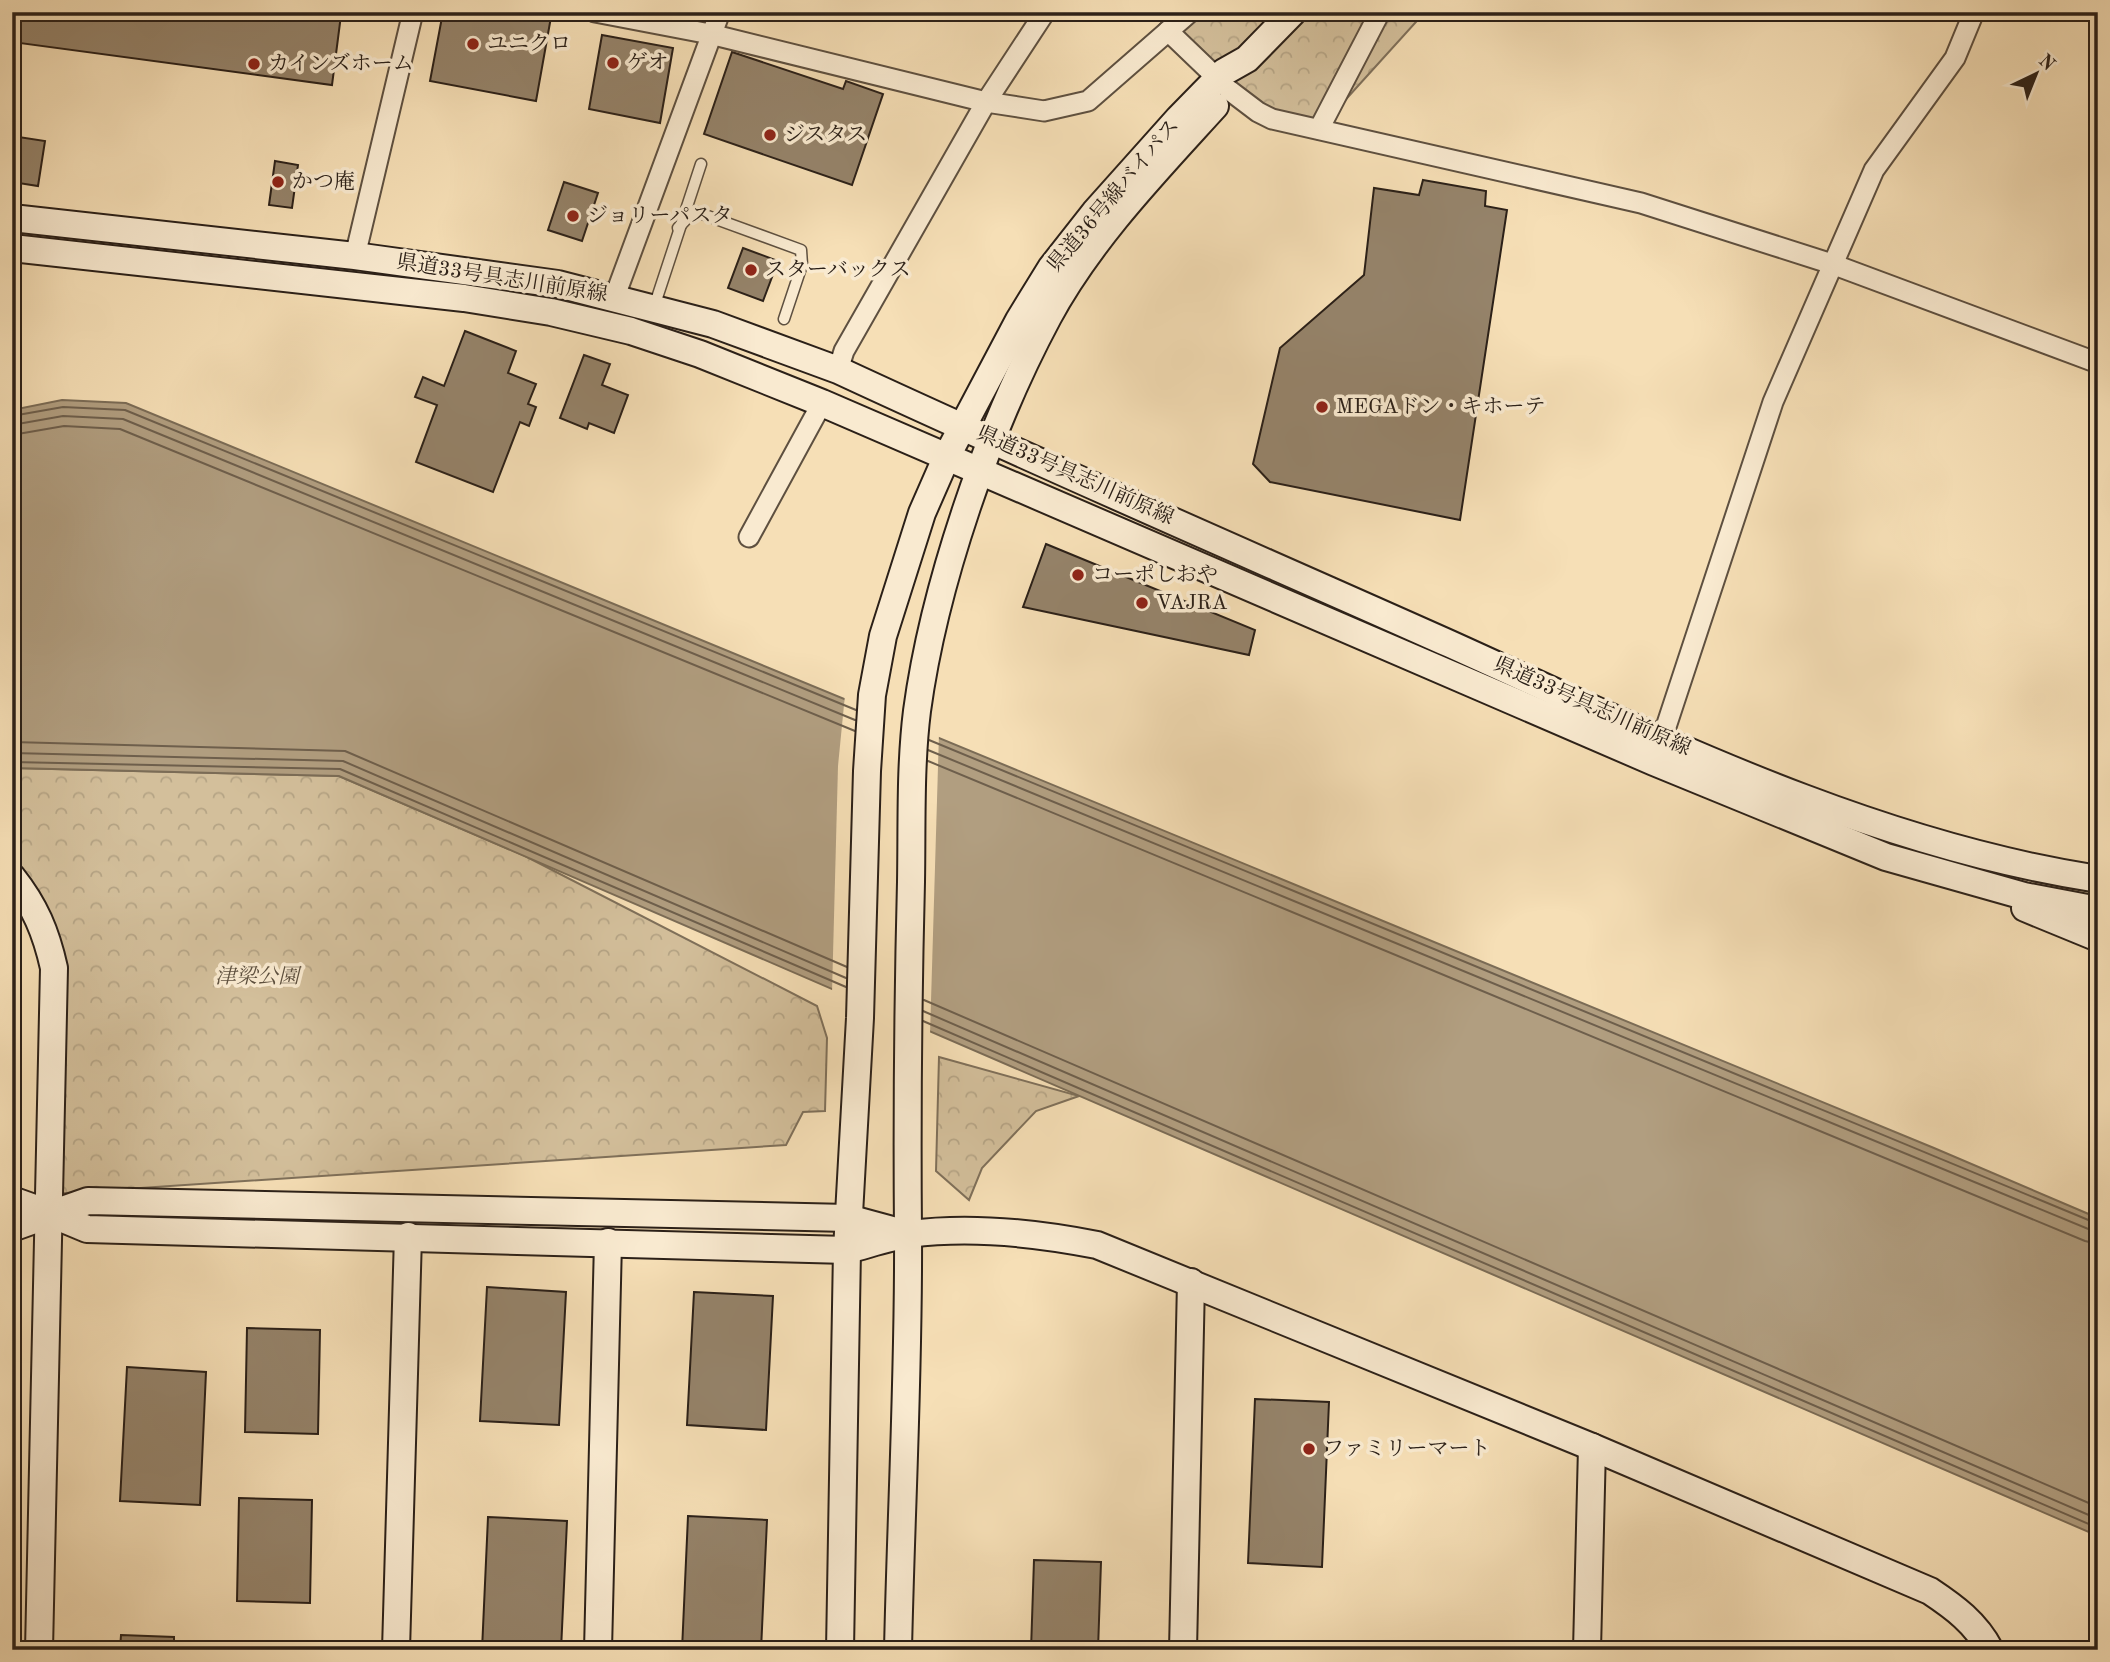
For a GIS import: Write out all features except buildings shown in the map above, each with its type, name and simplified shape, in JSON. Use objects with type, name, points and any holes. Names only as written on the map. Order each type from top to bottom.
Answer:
[{"type":"street","points":[[355,256],[413,12]]},
{"type":"street","points":[[595,12],[710,34],[985,102],[1044,111],[1088,101],[1190,12]]},
{"type":"street","points":[[615,296],[720,12]]},
{"type":"street","points":[[838,370],[844,351],[985,102],[1045,12]]},
{"type":"street","name":"県道36号線バイパス","points":[[840,1650],[848,1219],[860,1018],[872,695],[883,636],[897,584],[922,513],[947,456],[1051,268],[1126,177],[1232,77],[1293,12]]},
{"type":"street","points":[[1319,129],[1380,12]]},
{"type":"street","points":[[1662,739],[1773,402],[1832,264],[1874,170],[1955,58],[1973,12]]},
{"type":"street","points":[[1168,31],[1232,77],[1265,116],[1641,203],[1832,264],[2098,363]]},
{"type":"street","points":[[898,1650],[908,1234],[906,1036],[917,714],[940,599],[981,471],[1049,314],[1102,238],[1232,77]]},
{"type":"street","name":"県道33号具志川前原線","points":[[12,218],[502,274],[615,296],[776,344],[1662,739],[1874,824],[1993,857],[2098,878]]},
{"type":"street","name":"県道33号具志川前原線","points":[[12,248],[464,298],[551,312],[631,331],[677,346],[822,403],[1654,762],[1886,857],[2024,897],[2098,910]]},
{"type":"street","points":[[749,537],[822,403]]},
{"type":"street","points":[[12,877],[34,905],[47,936],[54,968],[51,1214],[39,1650]]},
{"type":"street","points":[[1953,878],[2098,939]]},
{"type":"street","points":[[12,1200],[87,1229],[847,1250],[908,1234],[957,1231],[1054,1236],[1097,1245],[1591,1447],[1930,1591],[1958,1610],[1983,1635],[1990,1650]]},
{"type":"street","points":[[12,1228],[88,1201],[848,1219],[908,1234]]},
{"type":"street","points":[[396,1650],[408,1236]]},
{"type":"street","points":[[598,1650],[608,1242]]},
{"type":"street","points":[[1183,1650],[1191,1283]]},
{"type":"street","points":[[1587,1650],[1591,1447]]},
{"type":"lane","points":[[654,307],[701,164]]},
{"type":"lane","points":[[678,228],[694,211],[801,250],[802,265],[784,319]]},
{"type":"green space","points":[[1188,12],[1425,12],[1319,129],[1219,100],[1168,31]]},
{"type":"green space","name":"津梁公園","points":[[12,768],[339,776],[525,856],[817,1006],[827,1038],[825,1111],[803,1112],[786,1145],[51,1194],[54,968],[12,877]]},
{"type":"green space","points":[[939,1057],[1079,1096],[1036,1111],[982,1168],[969,1200],[936,1171]]},
{"type":"water","points":[[62,400],[126,403],[2098,1218],[2098,1536],[339,776],[12,768],[12,410]]},
{"type":"pier","points":[[845,695],[939,733],[930,1035],[832,993],[838,766]]},
{"type":"place","name":"ユニクロ","points":[[473,44]]},
{"type":"place","name":"ゲオ","points":[[613,63]]},
{"type":"place","name":"カインズホーム","points":[[254,64]]},
{"type":"place","name":"ジスタス","points":[[770,135]]},
{"type":"place","name":"かつ庵","points":[[278,182]]},
{"type":"place","name":"ジョリーパスタ","points":[[573,216]]},
{"type":"place","name":"スターバックス","points":[[751,270]]},
{"type":"place","name":"MEGAドン・キホーテ","points":[[1322,407]]},
{"type":"place","name":"コーポしおや","points":[[1078,575]]},
{"type":"place","name":"VAJRA","points":[[1142,603]]},
{"type":"place","name":"ファミリーマート","points":[[1309,1449]]}]
